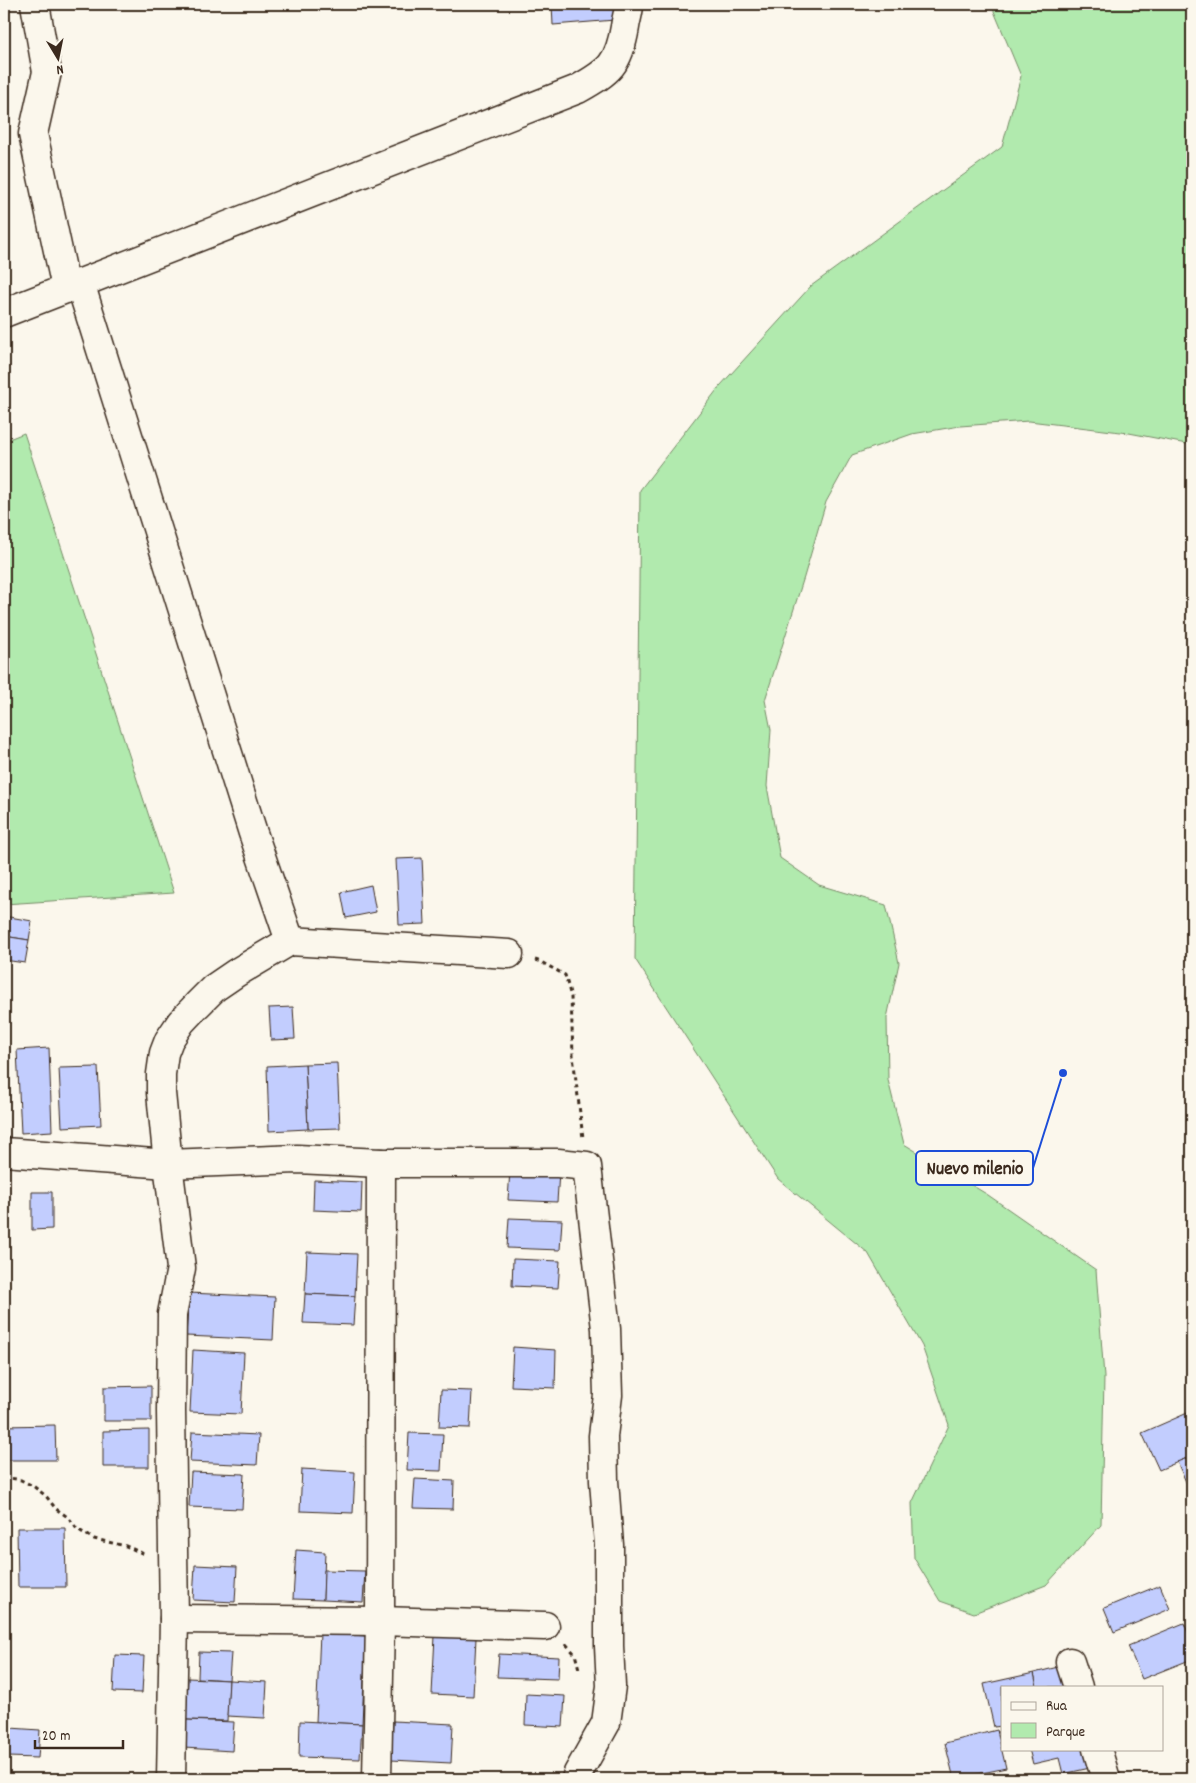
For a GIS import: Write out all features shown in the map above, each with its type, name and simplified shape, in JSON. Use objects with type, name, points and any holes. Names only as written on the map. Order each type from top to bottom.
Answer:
[{"type":"street","points":[[35,4],[47,72],[33,134],[73,285],[290,942]]},
{"type":"street","points":[[4,313],[578,89],[610,68],[618,55],[624,38],[629,4]]},
{"type":"street","points":[[171,1779],[174,1619],[170,1411],[172,1314],[181,1268],[168,1164],[160,1074],[164,1053],[169,1040],[181,1022],[214,988],[236,972],[290,942],[509,954]]},
{"type":"street","points":[[4,1152],[168,1164],[297,1159],[381,1164],[558,1163],[587,1166],[606,1329],[608,1395],[603,1436],[604,1481],[610,1545],[609,1646],[611,1686],[606,1722],[576,1779]]},
{"type":"street","points":[[376,1779],[380,1621],[381,1164]]},
{"type":"street","points":[[174,1619],[380,1621],[545,1626]]},
{"type":"street","points":[[1097,1750],[1106,1779]]},
{"type":"path","points":[[509,954],[541,962],[565,974],[571,997],[573,1056],[587,1166]]},
{"type":"path","points":[[4,1477],[21,1480],[34,1486],[46,1496],[56,1509],[69,1518],[77,1530],[94,1539],[126,1546],[153,1558],[173,1581]]},
{"type":"path","points":[[545,1626],[562,1638],[575,1654],[582,1676]]},
{"type":"green space","points":[[991,4],[1192,4],[1192,445],[1129,433],[1029,421],[960,426],[912,434],[852,455],[826,502],[765,700],[771,730],[767,786],[780,858],[819,885],[886,905],[899,963],[887,1018],[888,1080],[904,1144],[988,1195],[1096,1270],[1104,1377],[1101,1525],[1046,1585],[974,1613],[940,1601],[914,1558],[912,1503],[949,1425],[922,1346],[868,1253],[778,1179],[635,959],[640,490],[720,386],[811,286],[1002,147],[1021,76]]},
{"type":"green space","points":[[24,433],[174,893],[4,904],[4,441]]},
{"type":"building","points":[[552,4],[614,4],[615,20],[553,25]]},
{"type":"building","points":[[422,858],[425,924],[399,925],[396,859]]},
{"type":"building","points":[[371,885],[376,912],[346,918],[341,892]]},
{"type":"building","points":[[4,916],[32,921],[29,940],[4,936]]},
{"type":"building","points":[[4,936],[29,940],[25,963],[4,960]]},
{"type":"building","points":[[293,1007],[295,1039],[271,1040],[269,1008]]},
{"type":"building","points":[[49,1048],[52,1131],[21,1133],[17,1050]]},
{"type":"building","points":[[337,1063],[340,1128],[308,1129],[305,1064]]},
{"type":"building","points":[[305,1064],[308,1129],[269,1131],[267,1066]]},
{"type":"building","points":[[98,1067],[101,1125],[62,1127],[59,1068]]},
{"type":"building","points":[[510,1170],[559,1172],[557,1202],[508,1200]]},
{"type":"building","points":[[314,1180],[362,1182],[361,1212],[313,1210]]},
{"type":"building","points":[[32,1192],[52,1192],[52,1229],[32,1230]]},
{"type":"building","points":[[509,1218],[562,1220],[560,1250],[507,1248]]},
{"type":"building","points":[[307,1252],[357,1254],[355,1296],[305,1294]]},
{"type":"building","points":[[513,1259],[560,1261],[558,1288],[512,1286]]},
{"type":"building","points":[[189,1293],[275,1297],[273,1340],[186,1336]]},
{"type":"building","points":[[305,1294],[355,1296],[353,1325],[303,1323]]},
{"type":"building","points":[[513,1347],[556,1350],[555,1388],[511,1386]]},
{"type":"building","points":[[193,1350],[244,1353],[241,1414],[190,1412]]},
{"type":"building","points":[[151,1386],[151,1421],[104,1421],[104,1387]]},
{"type":"building","points":[[441,1390],[472,1391],[470,1428],[439,1427]]},
{"type":"building","points":[[1192,1411],[1192,1456],[1159,1470],[1142,1433]]},
{"type":"building","points":[[55,1425],[56,1460],[4,1460],[4,1426]]},
{"type":"building","points":[[149,1430],[149,1467],[103,1467],[103,1431]]},
{"type":"building","points":[[192,1432],[259,1435],[257,1465],[190,1462]]},
{"type":"building","points":[[409,1433],[443,1434],[441,1471],[407,1470]]},
{"type":"building","points":[[1192,1456],[1192,1495],[1177,1462]]},
{"type":"building","points":[[302,1469],[355,1472],[353,1513],[300,1511]]},
{"type":"building","points":[[191,1472],[244,1474],[242,1509],[189,1507]]},
{"type":"building","points":[[415,1479],[454,1481],[453,1509],[413,1508]]},
{"type":"building","points":[[17,1528],[65,1528],[66,1587],[18,1587]]},
{"type":"building","points":[[296,1550],[325,1552],[323,1600],[293,1599]]},
{"type":"building","points":[[195,1565],[237,1567],[235,1602],[193,1600]]},
{"type":"building","points":[[324,1570],[365,1571],[363,1602],[323,1600]]},
{"type":"building","points":[[1160,1585],[1170,1609],[1114,1632],[1104,1608]]},
{"type":"building","points":[[1184,1623],[1192,1642],[1192,1659],[1142,1679],[1128,1646]]},
{"type":"building","points":[[320,1633],[366,1636],[362,1724],[316,1722]]},
{"type":"building","points":[[435,1636],[476,1638],[473,1696],[432,1694]]},
{"type":"building","points":[[199,1652],[231,1653],[229,1680],[198,1678]]},
{"type":"building","points":[[499,1654],[559,1657],[558,1679],[497,1677]]},
{"type":"building","points":[[115,1655],[144,1656],[142,1693],[113,1692]]},
{"type":"building","points":[[1062,1666],[1067,1686],[1037,1686],[1034,1673]]},
{"type":"building","points":[[1034,1673],[1037,1686],[1001,1686],[1001,1726],[994,1727],[984,1684]]},
{"type":"building","points":[[188,1678],[229,1680],[227,1721],[186,1720]]},
{"type":"building","points":[[229,1680],[267,1682],[265,1718],[227,1716]]},
{"type":"building","points":[[526,1694],[565,1696],[563,1727],[525,1725]]},
{"type":"building","points":[[186,1720],[234,1722],[232,1751],[184,1748]]},
{"type":"building","points":[[300,1721],[362,1724],[360,1759],[299,1757]]},
{"type":"building","points":[[393,1721],[453,1724],[451,1763],[391,1760]]},
{"type":"building","points":[[10,1728],[40,1730],[38,1758],[8,1757]]},
{"type":"building","points":[[997,1730],[1006,1768],[954,1779],[945,1743]]},
{"type":"building","points":[[1029,1750],[1085,1750],[1090,1768],[1063,1774],[1059,1758],[1033,1764]]},
{"type":"building","points":[[4,1776],[41,1778],[41,1779],[4,1779]]},
{"type":"place","name":"Nuevo milenio","points":[[1063,1073]]}]
